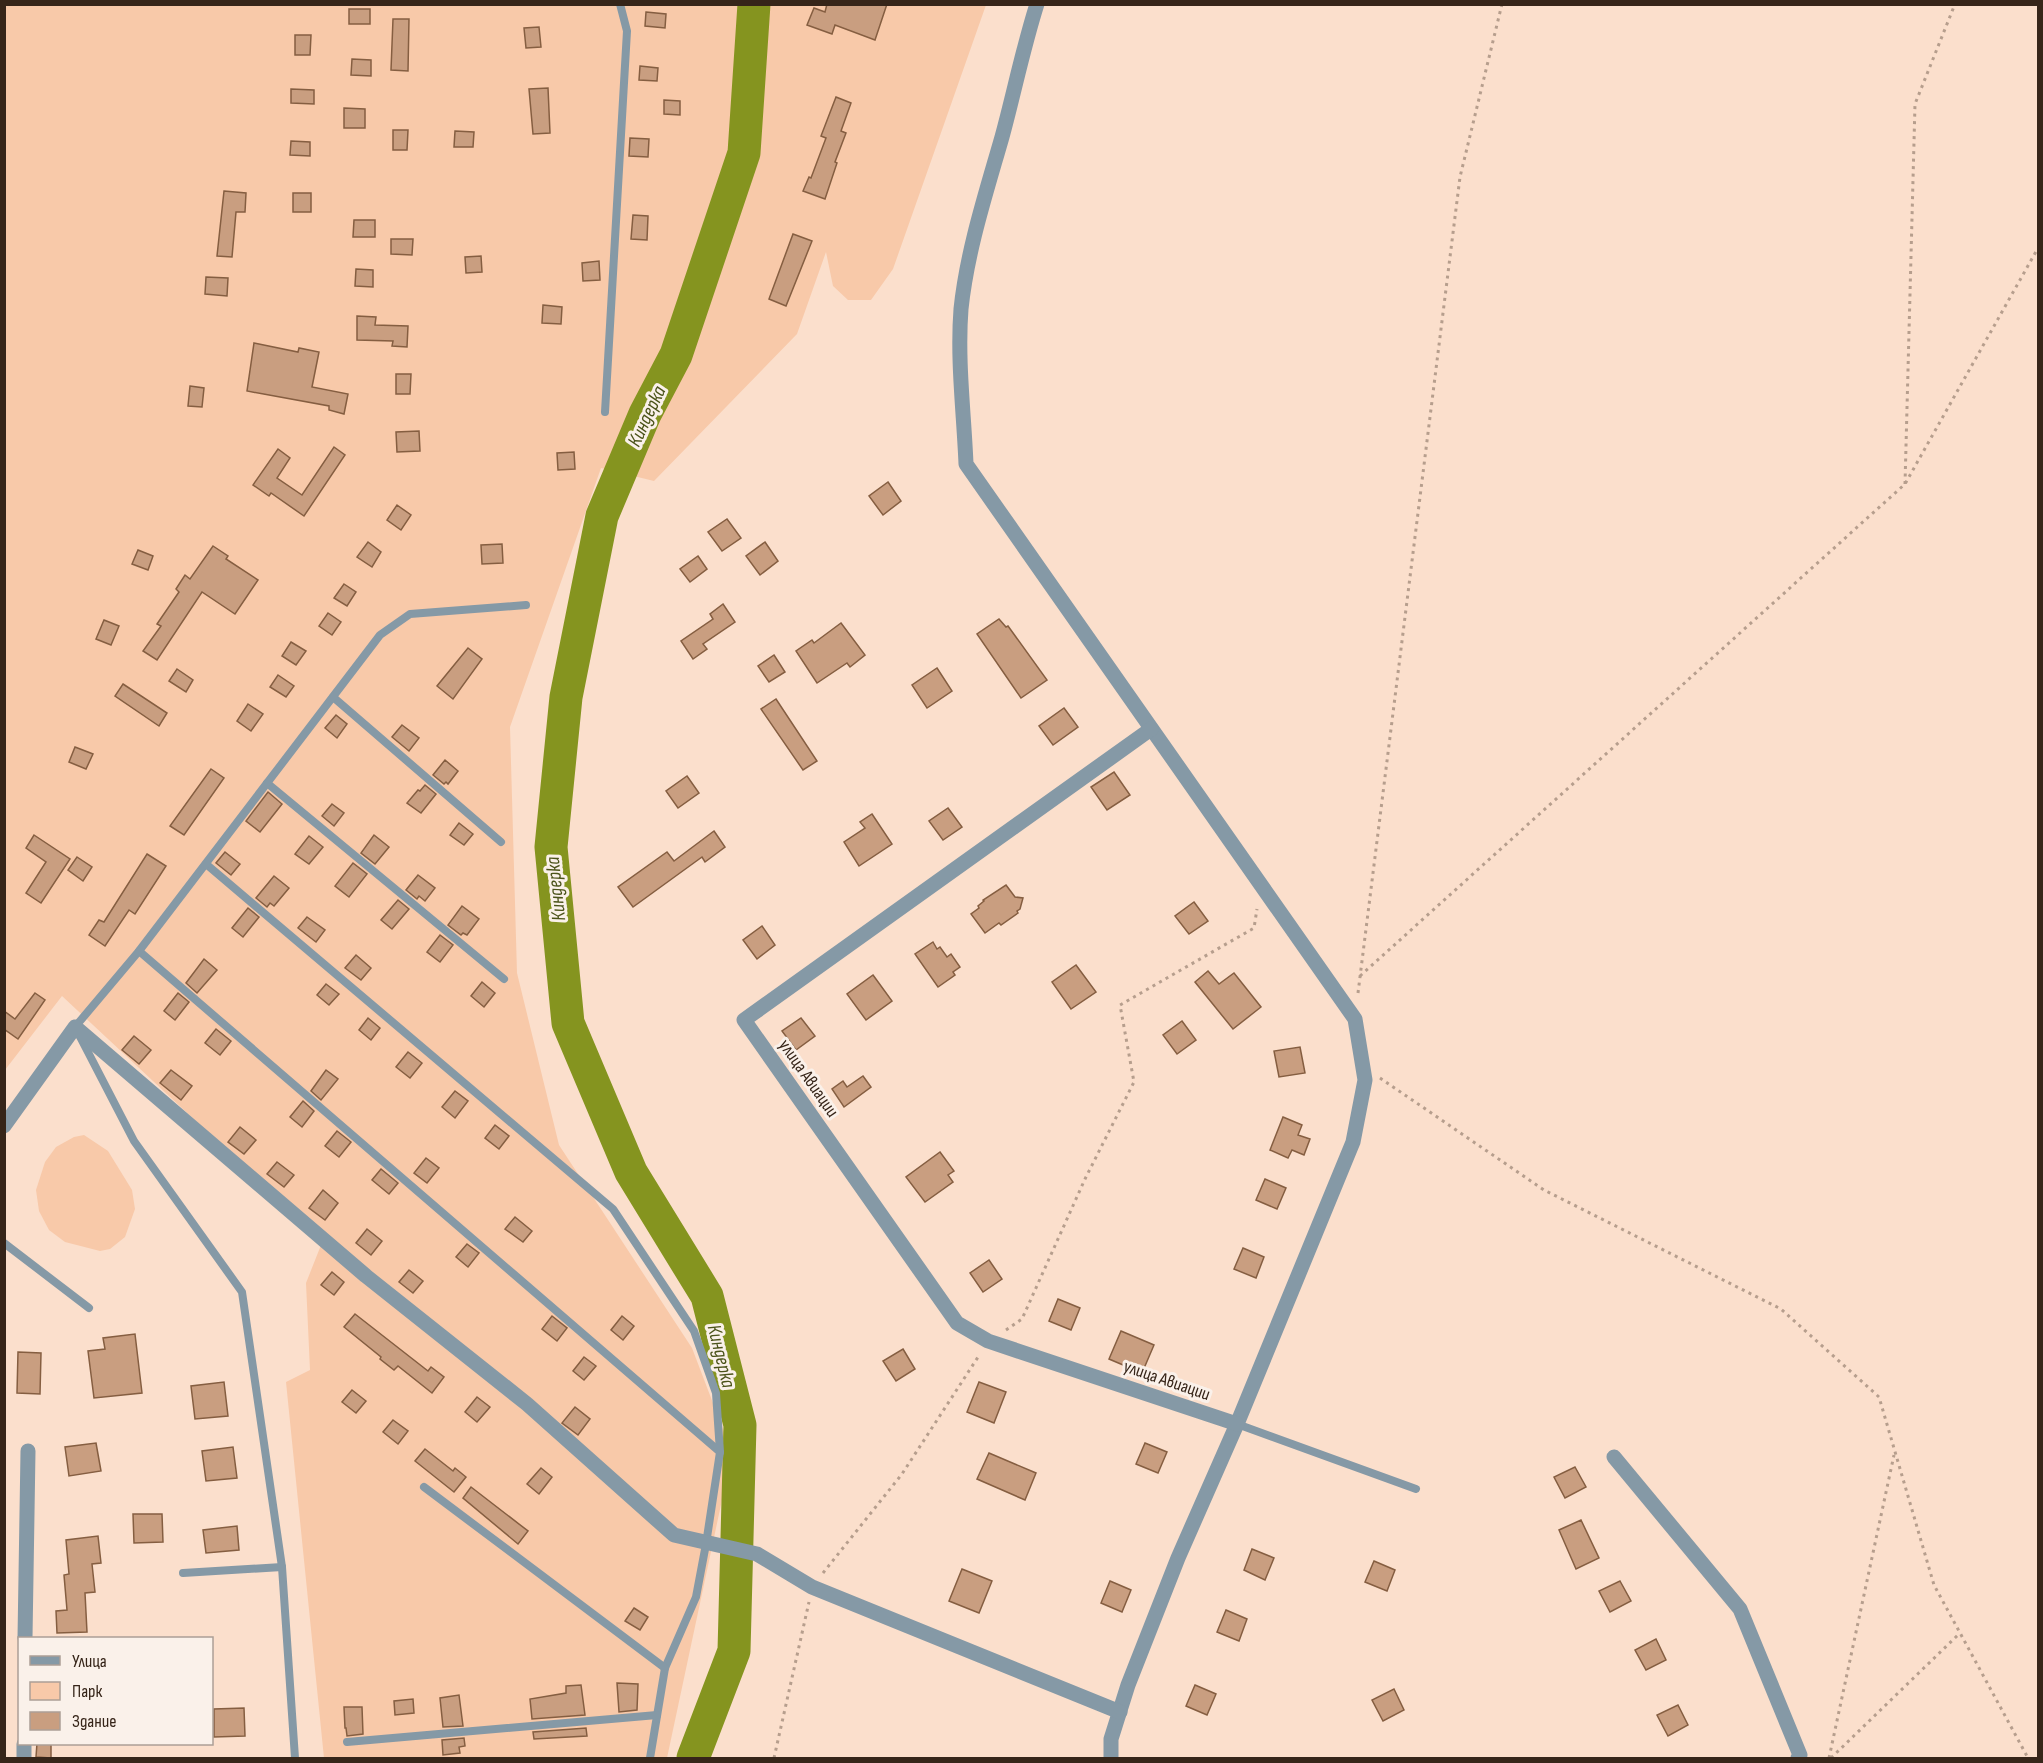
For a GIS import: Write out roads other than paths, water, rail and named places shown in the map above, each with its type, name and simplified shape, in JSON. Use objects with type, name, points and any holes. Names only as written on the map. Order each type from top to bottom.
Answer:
[{"type":"street","points":[[1037,4],[975,234],[961,310],[966,464],[1355,1019],[1365,1080],[1353,1142],[1238,1424],[1178,1558],[1128,1685],[1111,1739],[1111,1758]]},
{"type":"street","name":"улица Авиации","points":[[1151,729],[744,1020],[957,1323],[988,1341],[1238,1424]]},
{"type":"street","points":[[4,1126],[75,1027],[366,1276],[526,1404],[674,1535],[757,1554],[812,1587],[1120,1712]]},
{"type":"street","points":[[25,1637],[28,1451]]},
{"type":"street","points":[[1614,1457],[1740,1609],[1800,1755],[1798,1758]]},
{"type":"lane","points":[[604,412],[627,31],[620,4]]},
{"type":"lane","points":[[294,1758],[282,1567],[242,1292],[134,1141],[75,1027],[139,951],[380,635],[410,614],[526,605]]},
{"type":"lane","points":[[333,697],[501,842]]},
{"type":"lane","points":[[267,783],[504,979]]},
{"type":"lane","points":[[206,864],[613,1209],[694,1331],[716,1393],[720,1452],[696,1597],[665,1668],[650,1758]]},
{"type":"lane","points":[[139,951],[720,1452]]},
{"type":"lane","points":[[4,1243],[89,1308]]},
{"type":"lane","points":[[1238,1424],[1416,1489]]},
{"type":"lane","points":[[424,1487],[665,1668]]},
{"type":"lane","points":[[183,1573],[282,1567]]},
{"type":"lane","points":[[347,1742],[657,1715]]},
{"type":"waterway","name":"Киндерка","points":[[693,1758],[734,1651],[740,1425],[707,1296],[631,1172],[568,1023],[551,847],[566,697],[602,516],[645,414],[676,355],[744,153],[754,4]]}]
